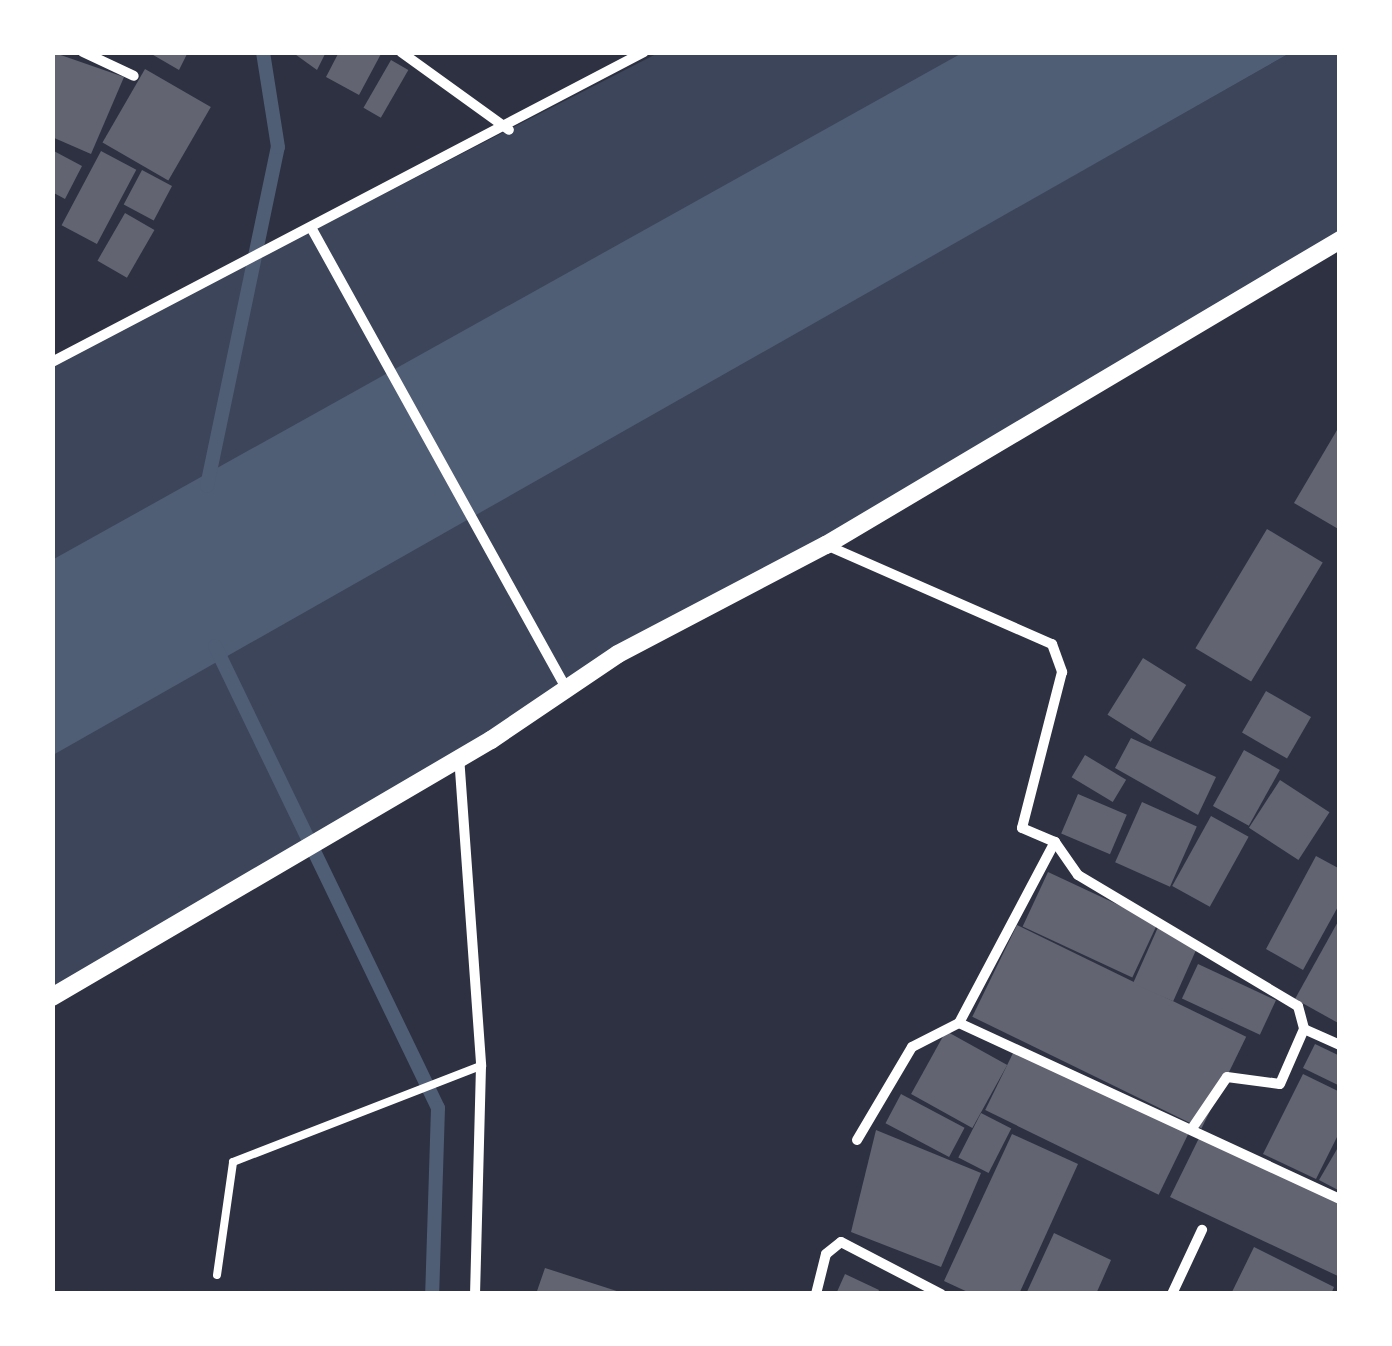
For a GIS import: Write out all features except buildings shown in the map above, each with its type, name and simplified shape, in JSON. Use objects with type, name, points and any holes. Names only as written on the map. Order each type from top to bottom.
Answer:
[{"type":"street","points":[[83,52],[134,76]]},
{"type":"street","points":[[401,52],[509,130]]},
{"type":"street","points":[[52,362],[509,130],[644,52]]},
{"type":"street","points":[[313,231],[566,688]]},
{"type":"street","points":[[52,997],[387,800],[566,688],[826,545],[1340,240]]},
{"type":"street","points":[[826,545],[1052,644],[1062,672],[1022,828],[1055,842],[1078,875],[1298,1006],[1304,1029],[1280,1084],[1227,1077],[1193,1127]]},
{"type":"street","points":[[459,756],[480,1066],[476,1294]]},
{"type":"street","points":[[857,1140],[912,1046],[959,1023],[1055,842]]},
{"type":"street","points":[[959,1023],[1193,1127],[1340,1199]]},
{"type":"street","points":[[1304,1029],[1340,1045]]},
{"type":"street","points":[[1172,1294],[1202,1230]]},
{"type":"street","points":[[816,1294],[826,1254],[841,1242],[859,1244],[941,1294]]},
{"type":"lane","points":[[217,1274],[233,1162],[480,1066]]},
{"type":"shaded area","points":[[658,53],[964,53],[53,562],[53,364]]},
{"type":"shaded area","points":[[962,53],[1290,53],[53,755],[52,560]]},
{"type":"shaded area","points":[[1290,53],[1339,53],[1339,240],[826,545],[618,654],[53,997],[52,753]]},
{"type":"waterway","points":[[207,486],[278,147],[263,52]]},
{"type":"waterway","points":[[215,646],[438,1108],[432,1294]]}]
